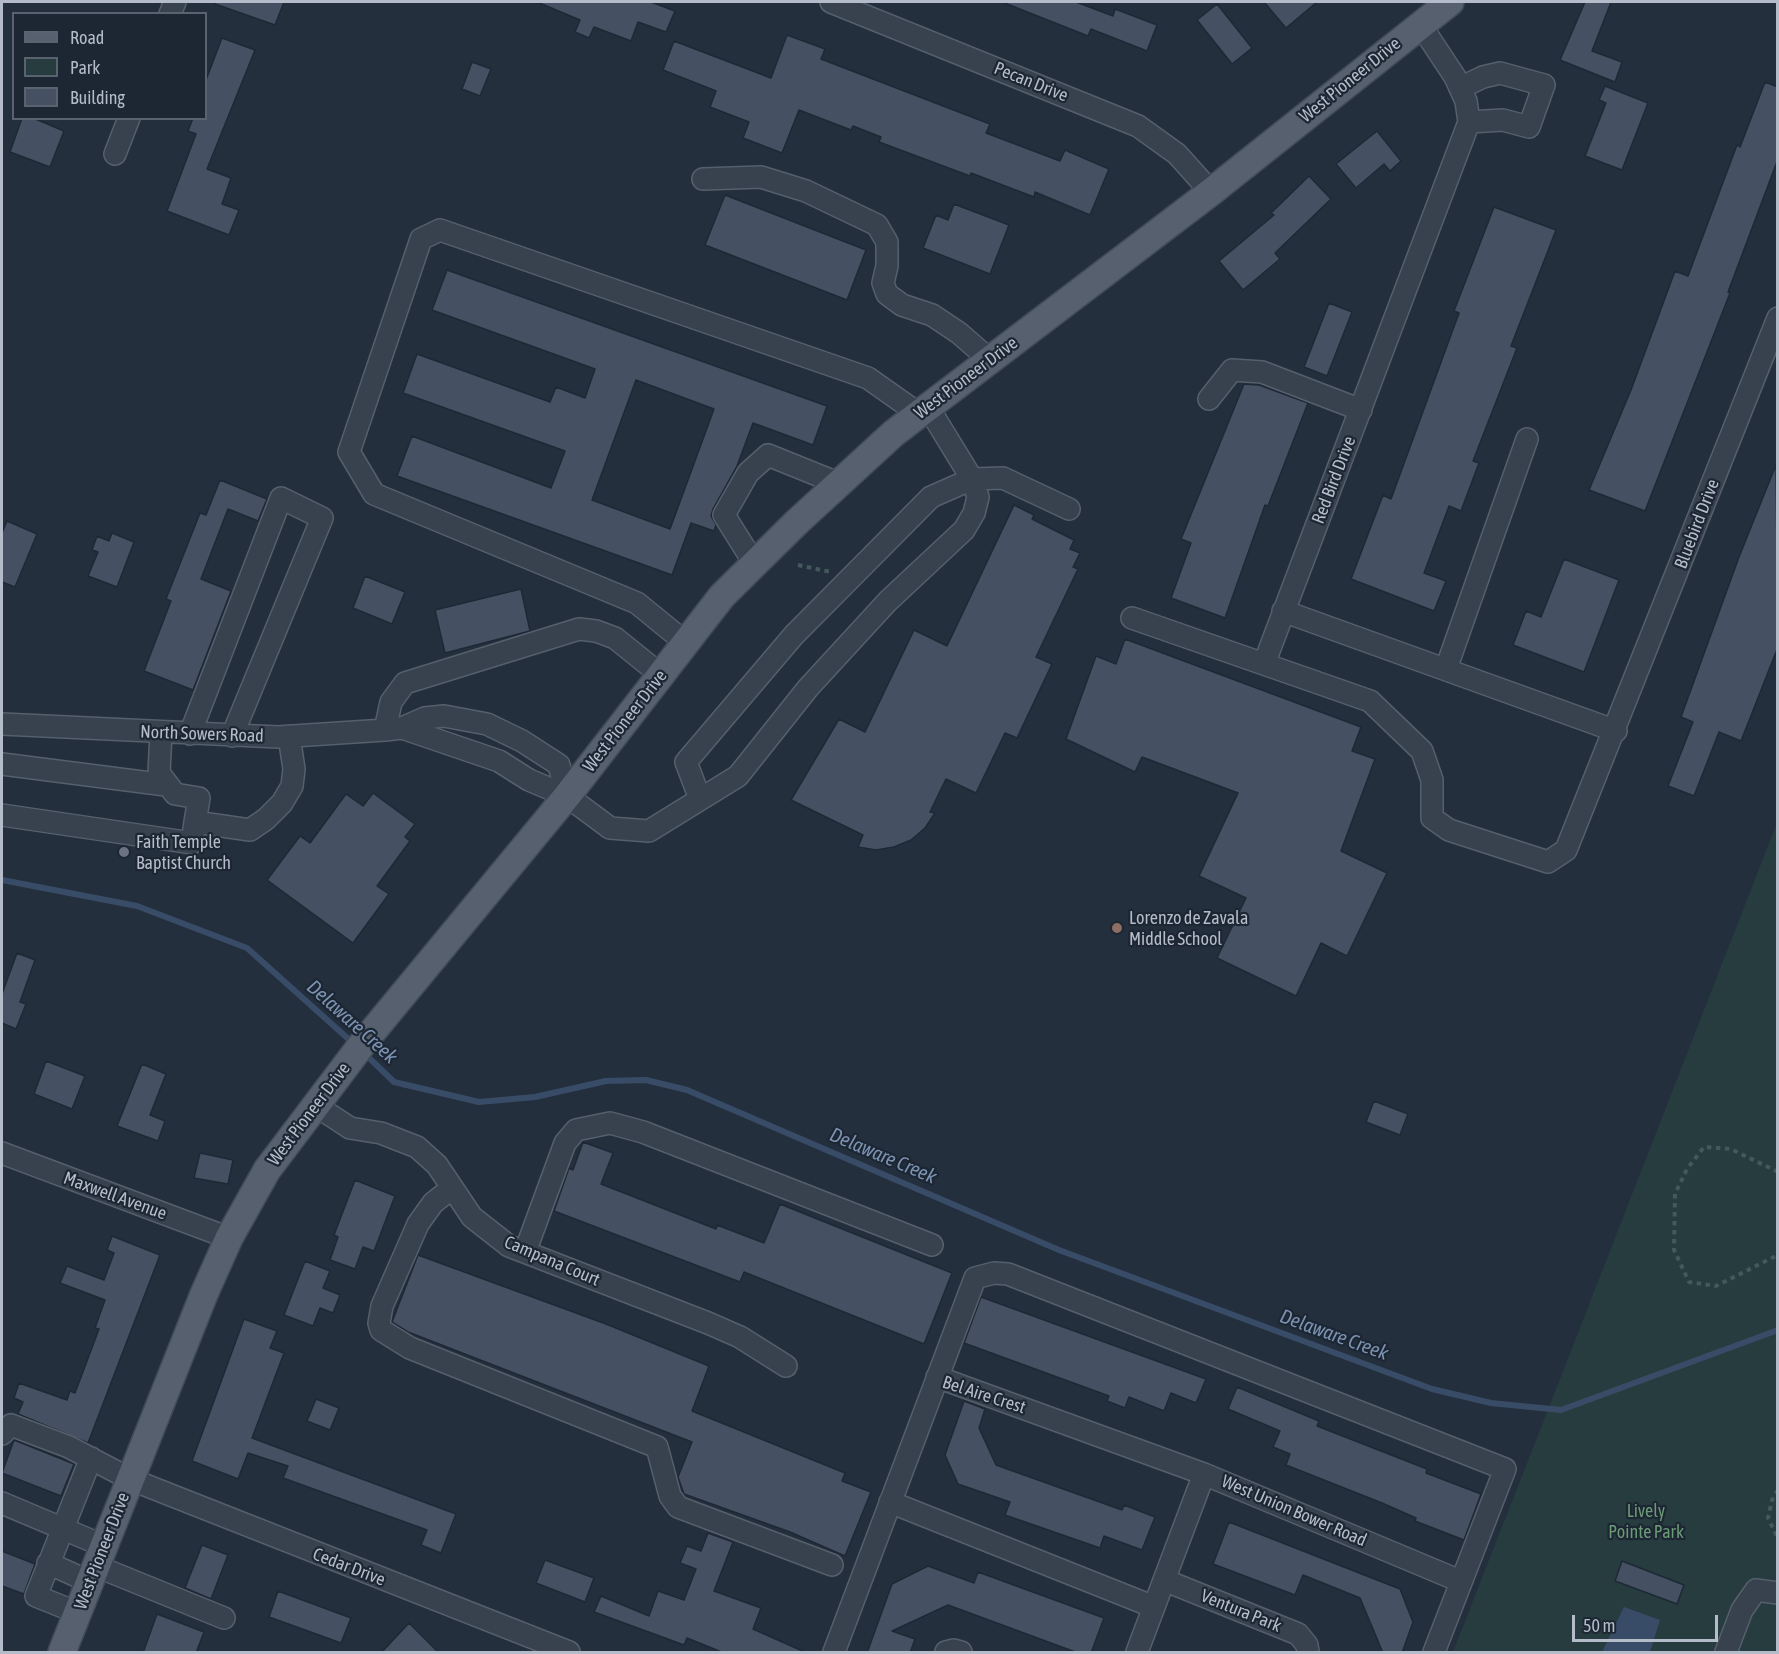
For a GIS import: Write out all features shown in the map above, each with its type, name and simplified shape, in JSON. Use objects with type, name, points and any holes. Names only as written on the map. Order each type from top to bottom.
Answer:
[{"type":"main road","name":"West Pioneer Drive","points":[[62,1653],[204,1294],[229,1238],[267,1170],[383,1018],[567,796],[722,596],[754,563],[894,433],[1211,192],[1450,2]]},
{"type":"street","name":"Pecan Drive","points":[[831,2],[1138,126],[1155,135],[1185,161],[1211,192]]},
{"type":"street","points":[[1420,24],[1460,88],[1466,101],[1469,122],[1503,120],[1529,127],[1544,85],[1500,73],[1483,77],[1460,88]]},
{"type":"street","points":[[116,154],[128,120]]},
{"type":"street","name":"Red Bird Drive","points":[[1264,663],[1469,122]]},
{"type":"street","points":[[703,179],[761,177],[806,191],[877,225],[887,242],[887,266],[883,283],[887,294],[902,305],[932,315],[959,333],[991,361]]},
{"type":"street","points":[[567,796],[610,828],[649,831],[738,776],[823,671],[888,601],[964,530],[974,513],[978,497],[972,479],[923,410],[868,378],[441,230],[422,239],[349,452],[374,494],[637,603],[686,643]]},
{"type":"street","name":"Bluebird Drive","points":[[1264,663],[1370,701],[1422,752],[1432,780],[1432,818],[1449,830],[1548,861],[1566,850],[1616,731],[1778,318]]},
{"type":"street","points":[[1209,399],[1232,370],[1262,372],[1360,410]]},
{"type":"street","points":[[1446,669],[1527,439]]},
{"type":"street","points":[[754,563],[724,515],[748,473],[768,454],[840,484]]},
{"type":"street","points":[[700,800],[686,762],[794,635],[931,497],[972,479],[1003,478],[1069,508]]},
{"type":"street","points":[[190,734],[280,498],[322,518],[232,736]]},
{"type":"street","points":[[1283,611],[1616,731]]},
{"type":"street","points":[[1132,618],[1264,663]]},
{"type":"street","points":[[393,729],[391,702],[405,683],[579,629],[596,631],[615,638],[661,675]]},
{"type":"street","name":"North Sowers Road","points":[[2,724],[232,736],[289,736],[393,729],[425,718],[444,716],[487,723],[522,741],[559,765],[567,796]]},
{"type":"street","name":"North Sowers Road","points":[[393,729],[499,761],[529,780],[567,796]]},
{"type":"street","points":[[2,814],[192,843],[199,798],[175,794],[159,773],[162,732]]},
{"type":"street","points":[[195,822],[250,830],[266,819],[282,803],[292,786],[294,769],[289,736]]},
{"type":"street","points":[[2,764],[166,785]]},
{"type":"street","name":"Campana Court","points":[[320,1098],[350,1128],[381,1133],[417,1148],[437,1165],[472,1217],[509,1246],[708,1323],[740,1337],[786,1366]]},
{"type":"street","points":[[525,1252],[565,1143],[576,1130],[610,1123],[643,1132],[932,1245]]},
{"type":"street","name":"Maxwell Avenue","points":[[2,1154],[229,1238]]},
{"type":"street","points":[[452,1188],[427,1209],[414,1233],[382,1306],[379,1323],[381,1330],[410,1348],[657,1447],[670,1496],[678,1508],[832,1565]]},
{"type":"street","points":[[937,1377],[975,1278],[994,1273],[1008,1274],[1505,1469],[1434,1653]]},
{"type":"street","name":"Bel Aire Crest","points":[[834,1653],[937,1377],[1204,1474]]},
{"type":"street","name":"Cedar Drive","points":[[2,1434],[11,1425],[91,1458],[130,1479],[569,1653]]},
{"type":"street","points":[[78,1613],[36,1596],[61,1528],[91,1458]]},
{"type":"street","name":"West Union Bower Road","points":[[1137,1653],[1204,1474],[1460,1581]]},
{"type":"street","points":[[890,1502],[1154,1607]]},
{"type":"street","points":[[2,1503],[61,1528],[97,1565]]},
{"type":"street","points":[[48,1563],[97,1565],[224,1618]]},
{"type":"street","name":"Ventura Park","points":[[1164,1580],[1298,1634],[1307,1645],[1308,1653]]},
{"type":"street","points":[[1726,1653],[1742,1610],[1756,1590],[1778,1593]]},
{"type":"street","points":[[946,1653],[954,1650],[961,1653]]},
{"type":"path","points":[[1778,1172],[1731,1149],[1704,1147],[1686,1169],[1675,1194],[1674,1251],[1689,1282],[1716,1286],[1778,1255]]},
{"type":"path","points":[[1778,1490],[1772,1500],[1768,1518],[1778,1538]]},
{"type":"green space","name":"Lively Pointe Park","points":[[1777,823],[1777,1652],[1453,1652],[1569,1356]]},
{"type":"water","points":[[1624,1607],[1660,1620],[1650,1652],[1602,1652]]},
{"type":"building","points":[[215,2],[284,2],[275,25],[215,4]]},
{"type":"building","points":[[537,2],[651,2],[675,11],[666,32],[638,22],[631,41],[594,27],[589,38],[575,32],[580,20]]},
{"type":"building","points":[[1002,2],[1076,2],[1113,16],[1115,9],[1157,25],[1147,51],[1091,29],[1088,36]]},
{"type":"building","points":[[1264,2],[1317,2],[1286,28]]},
{"type":"building","points":[[1585,2],[1611,2],[1592,51],[1622,62],[1615,82],[1560,60]]},
{"type":"building","points":[[1217,4],[1252,48],[1232,64],[1197,20]]},
{"type":"building","points":[[787,35],[825,49],[821,59],[990,124],[986,133],[1060,161],[1065,150],[1109,169],[1090,215],[1035,192],[1034,197],[971,173],[970,176],[879,142],[881,137],[853,126],[851,130],[799,110],[782,153],[743,138],[749,122],[710,107],[716,91],[663,70],[674,41],[771,78]]},
{"type":"building","points":[[222,38],[255,50],[207,169],[231,178],[222,204],[239,210],[229,235],[167,211],[196,134],[188,131],[192,120],[207,120],[207,77]]},
{"type":"building","points":[[472,62],[491,69],[480,96],[462,89]]},
{"type":"building","points":[[1765,82],[1778,87],[1778,159],[1728,292],[1730,293],[1645,511],[1589,490],[1631,390],[1675,271],[1688,276],[1737,145],[1740,147]]},
{"type":"building","points":[[1605,86],[1648,103],[1622,170],[1585,156],[1606,103],[1599,100]]},
{"type":"building","points":[[21,120],[38,120],[64,131],[50,167],[10,152]]},
{"type":"building","points":[[1377,131],[1401,161],[1390,171],[1384,164],[1356,188],[1336,164]]},
{"type":"building","points":[[1309,176],[1331,199],[1275,253],[1280,259],[1243,290],[1219,261],[1274,215],[1271,213]]},
{"type":"building","points":[[725,195],[866,250],[847,300],[705,245]]},
{"type":"building","points":[[954,204],[1009,225],[990,274],[923,248],[936,215],[948,220]]},
{"type":"building","points":[[1494,207],[1556,230],[1511,346],[1517,348],[1473,461],[1479,463],[1461,511],[1449,506],[1424,573],[1446,581],[1434,611],[1351,579],[1383,495],[1391,499],[1459,313],[1454,311]]},
{"type":"building","points":[[447,270],[827,406],[813,445],[753,423],[737,466],[713,509],[711,516],[716,525],[714,531],[691,523],[672,575],[397,476],[412,436],[551,488],[565,451],[403,393],[417,354],[550,402],[556,387],[585,398],[595,369],[432,310]],"holes":[[[636,380],[714,409],[670,529],[592,500]]]},
{"type":"building","points":[[1329,303],[1352,312],[1327,376],[1304,367]]},
{"type":"building","points":[[1244,384],[1259,385],[1308,403],[1268,506],[1265,505],[1225,618],[1171,598],[1191,543],[1181,539]]},
{"type":"building","points":[[1776,465],[1778,647],[1741,741],[1719,732],[1694,796],[1668,786],[1693,722],[1681,717],[1739,557]]},
{"type":"building","points":[[220,480],[267,499],[258,521],[228,509],[201,579],[231,591],[193,690],[144,671],[171,601],[166,599],[200,513],[206,515]]},
{"type":"building","points":[[1014,505],[1034,515],[1032,519],[1074,540],[1070,549],[1080,553],[1073,567],[1078,569],[1036,657],[1052,664],[1017,738],[1005,733],[976,793],[946,779],[930,812],[935,813],[925,828],[911,840],[894,847],[876,850],[858,847],[863,835],[791,800],[839,719],[865,732],[914,630],[947,646]]},
{"type":"building","points":[[7,521],[37,534],[15,587],[2,582],[2,533]]},
{"type":"building","points":[[112,533],[134,542],[117,587],[88,576],[98,552],[92,550],[97,536],[109,541]]},
{"type":"building","points":[[1564,559],[1619,580],[1584,672],[1513,645],[1526,611],[1541,617]]},
{"type":"building","points":[[365,576],[405,592],[392,624],[353,608]]},
{"type":"building","points":[[521,589],[530,631],[445,653],[435,610]]},
{"type":"building","points":[[1125,639],[1361,727],[1352,751],[1375,759],[1341,851],[1387,873],[1347,956],[1321,943],[1296,996],[1217,958],[1246,898],[1199,876],[1238,793],[1142,757],[1135,772],[1066,739],[1096,656],[1116,664]]},
{"type":"building","points":[[373,793],[415,824],[405,837],[410,841],[377,886],[389,894],[353,943],[267,880],[300,836],[310,843],[346,794],[363,806]]},
{"type":"building","points":[[17,953],[35,960],[20,1002],[26,1004],[16,1029],[2,1023],[2,994]]},
{"type":"building","points":[[46,1061],[85,1076],[72,1109],[34,1094]]},
{"type":"building","points":[[142,1064],[166,1074],[150,1115],[165,1121],[158,1141],[117,1126]]},
{"type":"building","points":[[1374,1101],[1408,1114],[1400,1135],[1366,1122]]},
{"type":"building","points":[[583,1142],[613,1153],[601,1184],[716,1229],[717,1225],[764,1243],[780,1204],[952,1273],[924,1344],[744,1272],[740,1282],[554,1211],[569,1168],[573,1170]]},
{"type":"building","points":[[200,1153],[233,1160],[228,1184],[194,1178]]},
{"type":"building","points":[[355,1180],[395,1196],[374,1251],[363,1247],[355,1269],[330,1260],[338,1237],[334,1235]]},
{"type":"building","points":[[112,1236],[160,1255],[88,1443],[18,1414],[23,1402],[14,1398],[19,1383],[67,1400],[70,1391],[75,1393],[99,1329],[95,1328],[105,1300],[60,1283],[67,1266],[104,1280],[114,1253],[107,1250]]},
{"type":"building","points":[[418,1255],[606,1324],[709,1366],[692,1411],[845,1473],[842,1481],[871,1492],[845,1556],[790,1532],[684,1494],[678,1477],[692,1442],[408,1332],[392,1322]]},
{"type":"building","points":[[305,1261],[330,1271],[323,1288],[340,1295],[333,1313],[320,1308],[313,1326],[284,1315]]},
{"type":"building","points":[[981,1297],[1206,1379],[1196,1403],[1171,1393],[1164,1411],[1129,1397],[1125,1408],[1107,1401],[1109,1396],[964,1343]]},
{"type":"building","points":[[244,1319],[277,1331],[270,1348],[284,1353],[252,1438],[456,1514],[441,1553],[421,1545],[427,1530],[283,1478],[288,1466],[248,1453],[238,1479],[192,1461]]},
{"type":"building","points":[[1237,1387],[1319,1421],[1317,1426],[1427,1469],[1426,1473],[1481,1494],[1464,1540],[1415,1521],[1416,1518],[1382,1503],[1286,1465],[1290,1454],[1273,1447],[1280,1431],[1228,1409]]},
{"type":"building","points":[[316,1399],[339,1408],[330,1430],[307,1421]]},
{"type":"building","points":[[964,1401],[985,1409],[979,1428],[996,1465],[1122,1510],[1124,1505],[1155,1517],[1142,1550],[1104,1536],[1100,1548],[1005,1515],[1010,1502],[958,1484],[945,1455]]},
{"type":"building","points":[[14,1440],[74,1464],[61,1496],[2,1473]]},
{"type":"building","points":[[1229,1522],[1400,1589],[1413,1622],[1402,1653],[1383,1653],[1360,1598],[1303,1575],[1295,1595],[1213,1564]]},
{"type":"building","points":[[708,1533],[733,1542],[714,1591],[761,1608],[753,1629],[807,1653],[724,1653],[687,1638],[684,1645],[594,1612],[601,1596],[649,1616],[658,1591],[684,1600],[696,1569],[680,1563],[687,1546],[701,1551]]},
{"type":"building","points":[[202,1545],[228,1555],[211,1599],[185,1588]]},
{"type":"building","points":[[2,1551],[35,1564],[24,1594],[2,1586]]},
{"type":"building","points":[[545,1560],[594,1578],[585,1602],[536,1583]]},
{"type":"building","points":[[1622,1561],[1684,1585],[1677,1604],[1615,1581]]},
{"type":"building","points":[[928,1566],[974,1583],[978,1572],[1104,1618],[1091,1653],[1078,1653],[948,1605],[892,1631],[915,1639],[910,1653],[867,1653],[892,1584]]},
{"type":"building","points":[[278,1591],[351,1618],[341,1643],[269,1617]]},
{"type":"building","points":[[157,1614],[204,1632],[196,1653],[143,1653]]},
{"type":"building","points":[[409,1623],[439,1653],[381,1653]]},
{"type":"waterway","name":"Delaware Creek","points":[[2,880],[137,906],[247,948],[354,1044]]},
{"type":"waterway","name":"Delaware Creek","points":[[364,1053],[394,1082],[479,1102],[535,1097],[606,1081],[646,1080],[687,1090],[1059,1250],[1432,1389],[1491,1403],[1561,1410],[1778,1330]]},
{"type":"place","name":"Faith Temple Baptist Church","points":[[124,852]]},
{"type":"place","name":"Lorenzo de Zavala Middle School","points":[[1117,928]]}]
